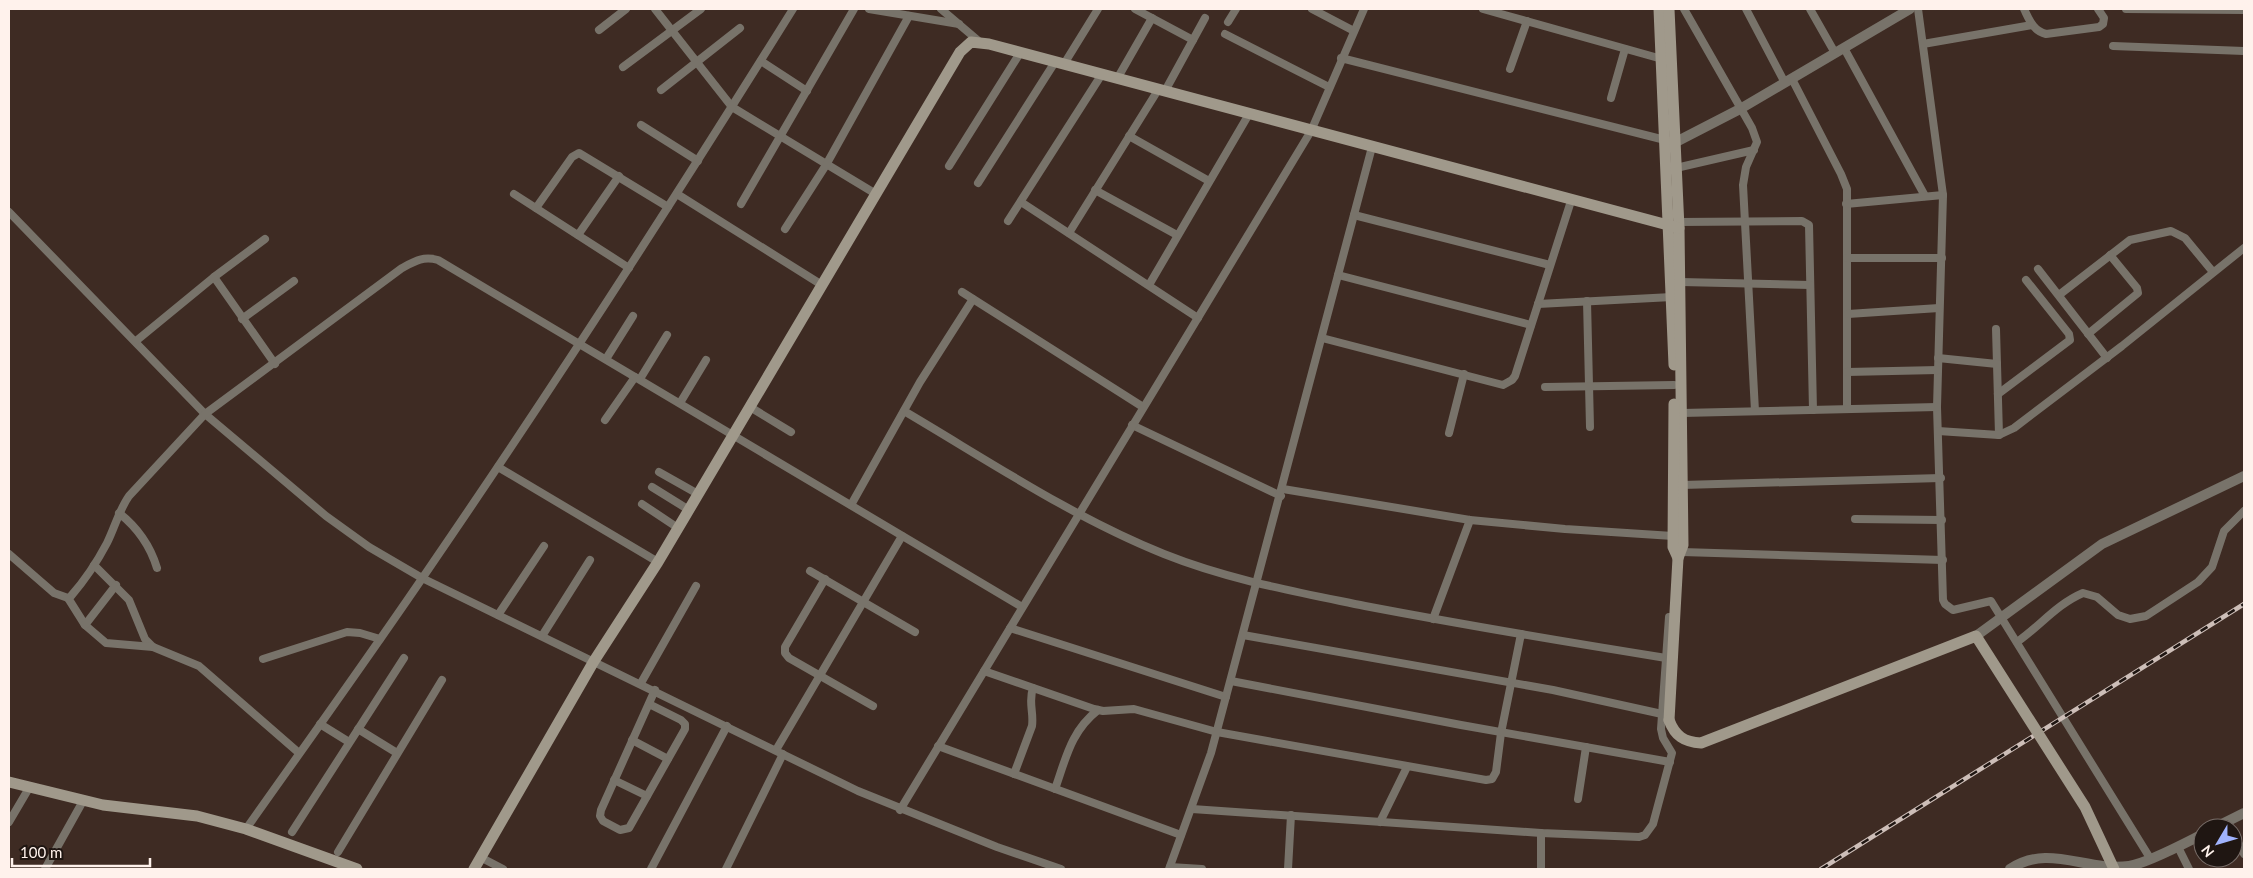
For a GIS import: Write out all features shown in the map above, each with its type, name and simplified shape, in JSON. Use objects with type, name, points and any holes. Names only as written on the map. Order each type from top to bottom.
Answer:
[{"type":"main road","points":[[1659,9],[1681,282],[1682,485],[1666,717],[1680,737],[1688,742],[1701,743],[1976,636],[2085,807],[2110,869]]},
{"type":"main road","points":[[1669,9],[1669,142],[1676,168],[1676,226],[1672,297],[1674,385],[1673,536],[1678,554]]},
{"type":"main road","points":[[474,869],[594,661],[658,562],[960,52],[971,42],[981,42],[1571,201],[1676,226]]},
{"type":"main road","points":[[9,782],[83,801],[197,816],[246,829],[357,869]]},
{"type":"street","points":[[599,30],[626,9]]},
{"type":"street","points":[[655,9],[732,107],[876,194]]},
{"type":"street","points":[[623,67],[701,9]]},
{"type":"street","points":[[246,829],[380,639],[498,466],[677,194],[793,9]]},
{"type":"street","points":[[741,204],[854,9]]},
{"type":"street","points":[[869,9],[959,24]]},
{"type":"street","points":[[941,9],[981,42]]},
{"type":"street","points":[[978,183],[1098,9]]},
{"type":"street","points":[[1135,9],[1192,40]]},
{"type":"street","points":[[1228,22],[1236,9]]},
{"type":"street","points":[[1312,9],[1354,32]]},
{"type":"street","points":[[900,810],[1311,131],[1341,58],[1364,9]]},
{"type":"street","points":[[1483,9],[1662,59]]},
{"type":"street","points":[[1684,9],[1756,135],[1757,142],[1744,175],[1755,411]]},
{"type":"street","points":[[1746,9],[1841,174],[1846,190],[1847,409]]},
{"type":"street","points":[[1810,9],[1840,50],[1925,196]]},
{"type":"street","points":[[1341,58],[1669,142],[1740,109],[1910,9]]},
{"type":"street","points":[[1918,9],[1943,195],[1937,407],[1945,604],[1957,610],[1986,600],[1991,601],[2150,858]]},
{"type":"street","points":[[2024,9],[2032,25],[2039,33],[2046,34],[2099,27],[2103,24],[2104,18],[2098,9]]},
{"type":"street","points":[[2126,9],[2244,10]]},
{"type":"street","points":[[785,229],[826,164],[909,16]]},
{"type":"street","points":[[1117,79],[1152,18]]},
{"type":"street","points":[[1069,233],[1205,18]]},
{"type":"street","points":[[1510,69],[1527,21]]},
{"type":"street","points":[[1923,44],[2032,25]]},
{"type":"street","points":[[661,90],[740,28]]},
{"type":"street","points":[[1225,34],[1329,87]]},
{"type":"street","points":[[2113,46],[2244,51]]},
{"type":"street","points":[[1611,98],[1625,49]]},
{"type":"street","points":[[949,166],[1020,53]]},
{"type":"street","points":[[761,61],[807,91]]},
{"type":"street","points":[[1008,221],[1102,74]]},
{"type":"street","points":[[1149,285],[1249,114]]},
{"type":"street","points":[[641,125],[698,161]]},
{"type":"street","points":[[1129,136],[1209,181]]},
{"type":"street","points":[[1202,869],[1169,868],[1192,809],[1217,732],[1372,147]]},
{"type":"street","points":[[1676,168],[1754,150]]},
{"type":"street","points":[[536,208],[575,154],[582,154],[668,207]]},
{"type":"street","points":[[578,235],[618,176]]},
{"type":"street","points":[[1096,190],[1177,235]]},
{"type":"street","points":[[514,194],[629,268]]},
{"type":"street","points":[[677,194],[822,285]]},
{"type":"street","points":[[1846,204],[1943,195]]},
{"type":"street","points":[[1322,338],[1503,385],[1512,380],[1571,201]]},
{"type":"street","points":[[1021,202],[1198,318]]},
{"type":"street","points":[[9,212],[205,414],[326,516],[369,547],[422,578],[900,810],[1061,869]]},
{"type":"street","points":[[1354,215],[1550,266]]},
{"type":"street","points":[[1676,226],[1802,221],[1809,225],[1813,410]]},
{"type":"street","points":[[2059,295],[2123,245],[2137,238],[2176,232],[2185,238],[2213,272]]},
{"type":"street","points":[[136,342],[265,239]]},
{"type":"street","points":[[1938,431],[1999,435],[2014,428],[2107,358],[2244,248]]},
{"type":"street","points":[[2088,334],[2138,293],[2137,288],[2110,255]]},
{"type":"street","points":[[68,598],[77,590],[94,564],[129,496],[205,414],[275,364],[402,268],[417,260],[428,257],[438,260],[579,343],[1022,607]]},
{"type":"street","points":[[1847,258],[1942,258]]},
{"type":"street","points":[[2038,269],[2107,358]]},
{"type":"street","points":[[1338,276],[1531,325]]},
{"type":"street","points":[[214,278],[275,364]]},
{"type":"street","points":[[1998,394],[2070,340],[2069,334],[2026,280]]},
{"type":"street","points":[[242,319],[294,281]]},
{"type":"street","points":[[1681,282],[1810,285]]},
{"type":"street","points":[[962,292],[1143,407]]},
{"type":"street","points":[[1538,304],[1672,297]]},
{"type":"street","points":[[851,505],[904,410],[973,298]]},
{"type":"street","points":[[1587,301],[1590,427]]},
{"type":"street","points":[[1848,314],[1939,308]]},
{"type":"street","points":[[606,359],[633,316]]},
{"type":"street","points":[[1996,329],[1999,435]]},
{"type":"street","points":[[606,420],[667,335]]},
{"type":"street","points":[[1938,358],[1997,364]]},
{"type":"street","points":[[680,403],[706,360]]},
{"type":"street","points":[[1847,372],[1938,370]]},
{"type":"street","points":[[1449,433],[1464,374]]},
{"type":"street","points":[[1545,387],[1674,385]]},
{"type":"street","points":[[750,407],[791,432]]},
{"type":"street","points":[[1682,413],[1937,407]]},
{"type":"street","points":[[904,410],[1078,514],[1166,555],[1257,585],[1433,619],[1666,658]]},
{"type":"street","points":[[1132,425],[1282,492],[1470,520],[1565,529],[1673,536]]},
{"type":"street","points":[[498,466],[658,562]]},
{"type":"street","points":[[660,472],[698,494]]},
{"type":"street","points":[[1976,636],[2102,544],[2244,476]]},
{"type":"street","points":[[1682,485],[1941,478]]},
{"type":"street","points":[[652,487],[688,510]]},
{"type":"street","points":[[642,504],[678,528]]},
{"type":"street","points":[[2017,642],[2035,630],[2068,599],[2083,592],[2097,597],[2118,614],[2130,619],[2146,616],[2160,608],[2198,582],[2212,567],[2224,531],[2244,510]]},
{"type":"street","points":[[119,513],[131,523],[144,539],[157,568]]},
{"type":"street","points":[[1855,519],[1942,520]]},
{"type":"street","points":[[1433,619],[1470,520]]},
{"type":"street","points":[[726,869],[779,752],[819,676],[902,536]]},
{"type":"street","points":[[498,615],[544,546]]},
{"type":"street","points":[[9,554],[54,593],[68,598],[85,625],[106,643],[153,647],[198,666],[299,753]]},
{"type":"street","points":[[1192,809],[1541,833],[1639,837],[1645,835],[1654,824],[1672,753],[1663,738],[1661,730],[1666,717],[1666,658],[1678,554],[1943,560]]},
{"type":"street","points":[[542,636],[590,560]]},
{"type":"street","points":[[94,564],[116,585],[134,607],[145,639],[153,647]]},
{"type":"street","points":[[810,571],[915,632]]},
{"type":"street","points":[[825,579],[785,647],[785,653],[789,658],[873,706]]},
{"type":"street","points":[[85,625],[116,585]]},
{"type":"street","points":[[641,683],[696,586]]},
{"type":"street","points":[[1010,628],[1226,697]]},
{"type":"street","points":[[263,659],[347,632],[360,633],[380,639]]},
{"type":"street","points":[[984,671],[1098,710],[1134,709],[1217,732],[1486,780],[1492,779],[1496,772],[1510,682],[1521,634]]},
{"type":"street","points":[[1243,635],[1510,682],[1666,717]]},
{"type":"street","points":[[292,832],[404,658]]},
{"type":"street","points":[[338,852],[442,680]]},
{"type":"street","points":[[1231,681],[1670,762]]},
{"type":"street","points":[[1014,774],[1032,726],[1033,718],[1029,702],[1033,688]]},
{"type":"street","points":[[649,704],[686,724],[629,828],[620,830],[603,820],[600,816],[601,810],[655,690]]},
{"type":"street","points":[[1055,789],[1073,737],[1087,718],[1098,710]]},
{"type":"street","points":[[320,724],[349,742]]},
{"type":"street","points":[[651,869],[726,726]]},
{"type":"street","points":[[358,729],[397,753]]},
{"type":"street","points":[[632,740],[668,758]]},
{"type":"street","points":[[938,746],[1182,835]]},
{"type":"street","points":[[1578,799],[1586,748]]},
{"type":"street","points":[[1380,822],[1407,767]]},
{"type":"street","points":[[614,780],[647,796]]},
{"type":"street","points":[[9,822],[29,788]]},
{"type":"street","points":[[45,869],[83,801]]},
{"type":"street","points":[[1288,869],[1291,815]]},
{"type":"street","points":[[1540,869],[1541,833]]},
{"type":"street","points":[[2010,869],[2033,858],[2110,869],[2132,868],[2193,839]]},
{"type":"street","points":[[2178,847],[2189,869]]},
{"type":"street","points":[[480,857],[503,869]]},
{"type":"railway","points":[[1821,869],[2244,604]]}]
